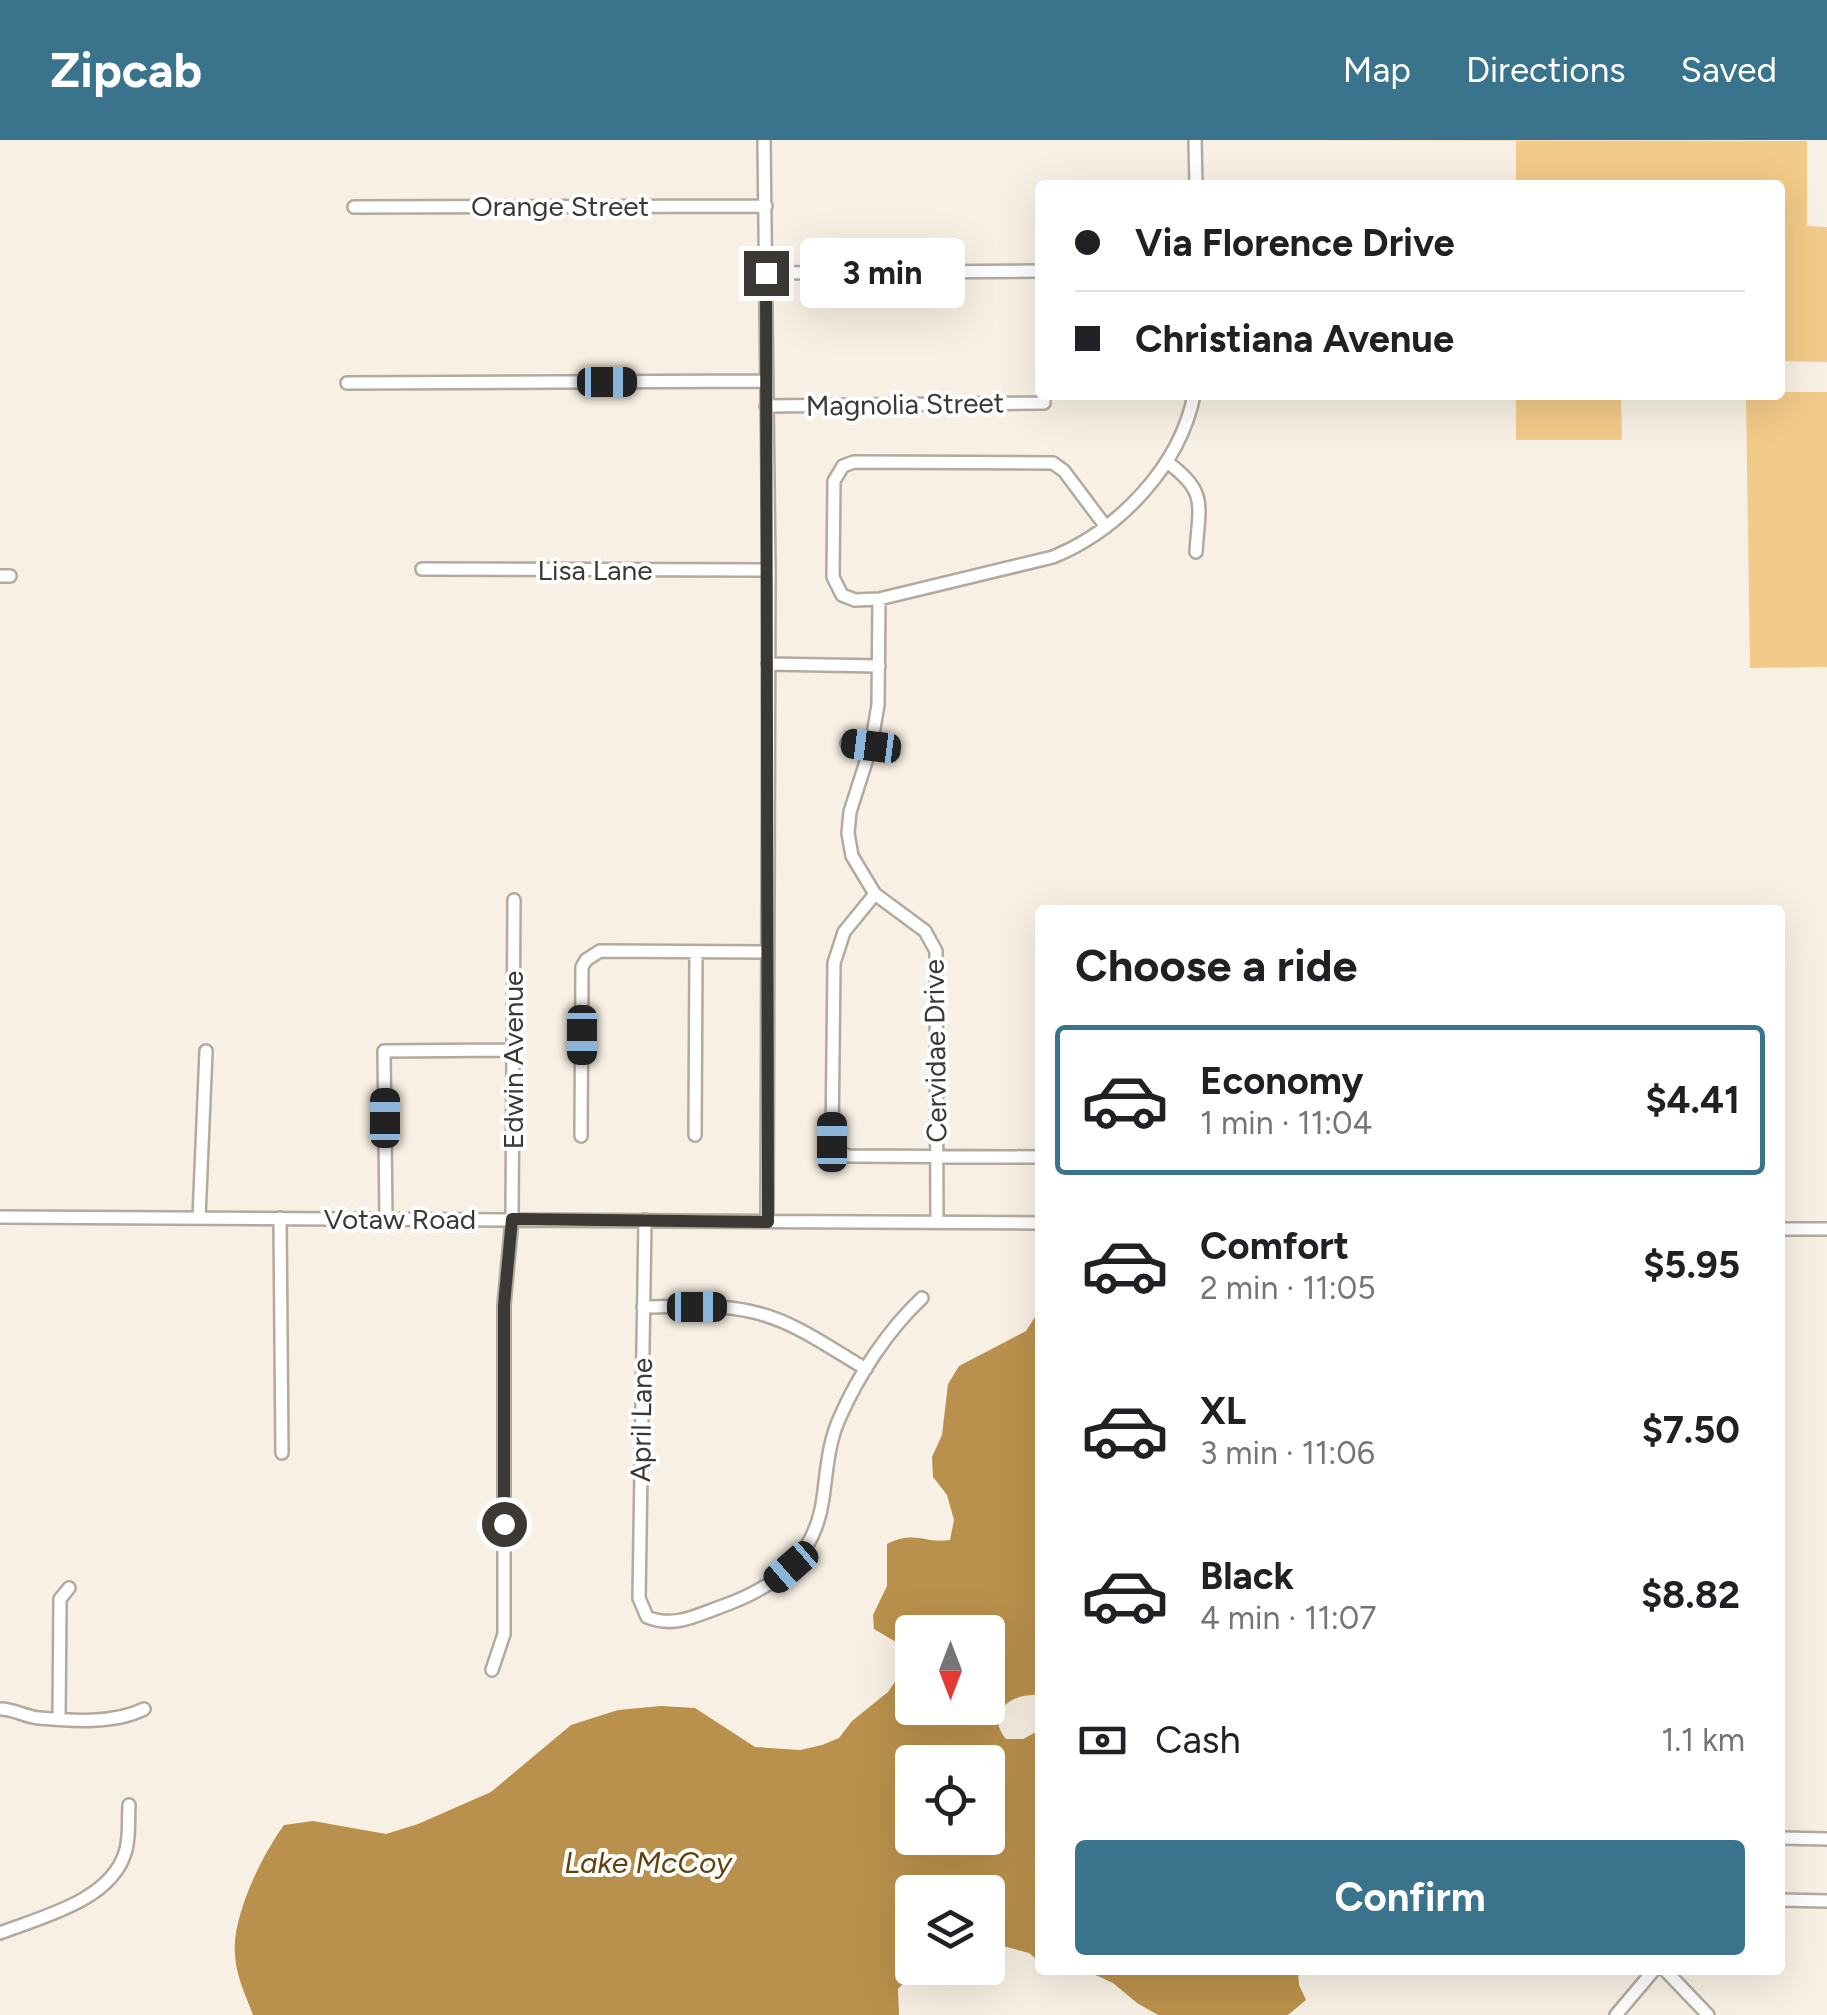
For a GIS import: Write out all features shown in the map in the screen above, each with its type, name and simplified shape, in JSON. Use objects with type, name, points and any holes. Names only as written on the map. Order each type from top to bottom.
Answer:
[{"type":"street","points":[[764,140],[769,570],[768,1222]]},
{"type":"street","points":[[1196,140],[1196,180]]},
{"type":"street","name":"Orange Street","points":[[354,206],[766,206]]},
{"type":"street","points":[[766,273],[1035,271]]},
{"type":"street","name":"Magnolia Street","points":[[347,383],[766,380]]},
{"type":"street","name":"Magnolia Street","points":[[766,406],[1035,399]]},
{"type":"street","points":[[1106,527],[1064,471],[1053,463],[872,462],[843,466],[834,481],[833,577],[842,595],[855,600],[879,599],[1054,557],[1076,548],[1106,527],[1132,504],[1167,462],[1184,432],[1193,400]]},
{"type":"street","points":[[1167,462],[1190,479],[1198,492],[1196,552]]},
{"type":"street","name":"Lisa Lane","points":[[422,569],[769,570]]},
{"type":"street","name":"Cervidae Drive","points":[[879,599],[879,666],[871,746],[850,812],[848,833],[852,856],[875,894],[925,930],[936,951],[937,1222]]},
{"type":"street","points":[[768,664],[879,666]]},
{"type":"street","points":[[848,744],[871,746]]},
{"type":"street","points":[[875,894],[844,932],[834,963],[832,1142],[836,1152],[848,1156],[1035,1157]]},
{"type":"street","name":"Edwin Avenue","points":[[492,1670],[504,1634],[504,1305],[512,1219],[514,900]]},
{"type":"street","points":[[581,1136],[582,968],[586,960],[600,951],[768,952]]},
{"type":"street","points":[[695,1135],[696,952]]},
{"type":"street","points":[[200,1218],[206,1050]]},
{"type":"street","points":[[386,1219],[384,1051],[513,1050]]},
{"type":"street","name":"Votaw Road","points":[[0,1218],[1035,1223]]},
{"type":"street","points":[[280,1218],[282,1453]]},
{"type":"street","name":"April Lane","points":[[645,1220],[639,1598],[647,1616],[660,1622],[676,1622],[712,1610],[767,1588],[791,1567],[818,1524],[832,1439],[866,1369]]},
{"type":"street","points":[[1785,1228],[1827,1229]]},
{"type":"street","points":[[642,1307],[724,1307],[754,1312],[783,1321],[866,1369],[905,1314],[922,1298]]},
{"type":"street","points":[[59,1718],[60,1599],[70,1588]]},
{"type":"street","points":[[0,1709],[37,1718],[124,1719],[144,1709]]},
{"type":"street","points":[[0,1933],[70,1904],[104,1885],[117,1872],[126,1852],[129,1805]]},
{"type":"street","points":[[1785,1838],[1827,1839]]},
{"type":"street","points":[[1785,1900],[1827,1901]]},
{"type":"street","points":[[1616,2015],[1650,1975]]},
{"type":"street","points":[[1670,1975],[1708,2015]]},
{"type":"shaded area","points":[[1516,140],[1807,141],[1807,226],[1827,227],[1827,362],[1785,361],[1785,180],[1516,180]]},
{"type":"shaded area","points":[[1785,392],[1827,392],[1827,667],[1750,668],[1746,400],[1785,400]]},
{"type":"shaded area","points":[[1516,400],[1621,400],[1622,440],[1516,440]]},
{"type":"water","name":"Lake McCoy","points":[[1035,1317],[1035,1693],[1015,1698],[1005,1706],[1005,1615],[895,1615],[895,1641],[874,1629],[873,1615],[887,1586],[887,1544],[905,1538],[950,1540],[954,1520],[947,1495],[933,1477],[932,1457],[942,1435],[948,1384],[959,1366],[1026,1331]]},
{"type":"water","name":"Lake McCoy","points":[[895,1682],[895,1725],[999,1725],[1006,1739],[1023,1739],[1035,1733],[1035,1958],[1005,1947],[1005,1875],[895,1875],[895,1985],[902,1985],[898,1989],[899,2015],[253,2015],[237,1971],[235,1940],[250,1887],[284,1825],[313,1821],[386,1834],[418,1824],[491,1792],[571,1725],[618,1710],[695,1708],[755,1747],[800,1750],[839,1738],[852,1721]]},
{"type":"water","points":[[1096,1975],[1298,1975],[1306,2000],[1288,2015],[1158,2015]]},
{"type":"route","points":[[504,1524],[504,1305],[512,1219],[768,1222],[766,273]]}]
